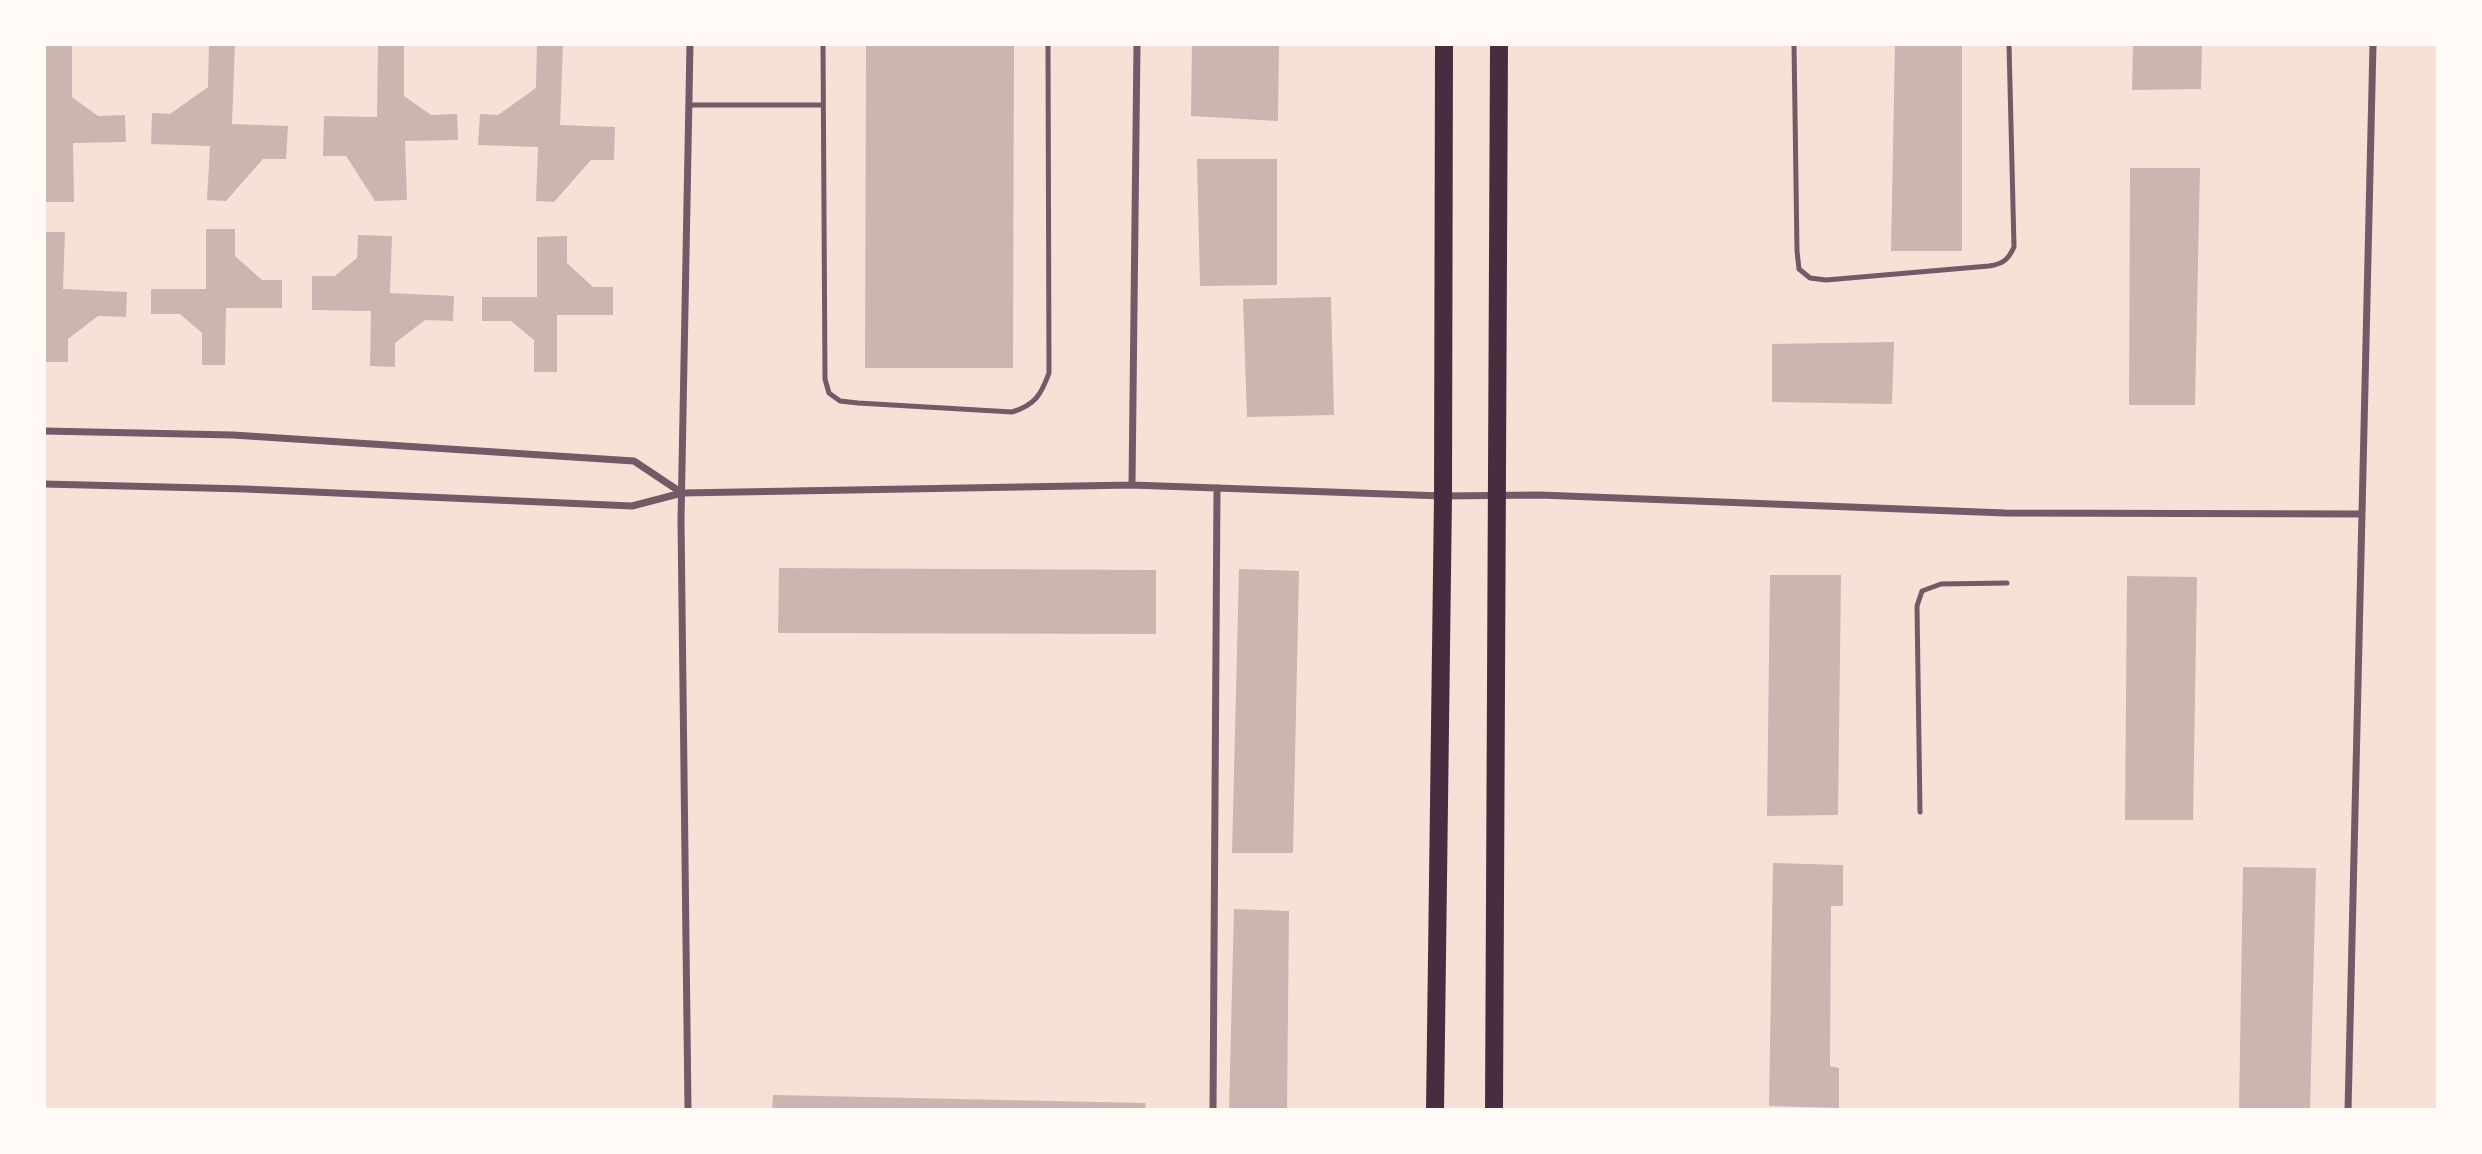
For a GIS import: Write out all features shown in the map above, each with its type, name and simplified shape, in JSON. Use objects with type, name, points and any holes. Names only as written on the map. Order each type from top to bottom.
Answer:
[{"type":"main road","points":[[1435,1110],[1443,496],[1444,44]]},
{"type":"main road","points":[[1494,1110],[1499,44]]},
{"type":"street","points":[[688,1110],[682,492],[690,44]]},
{"type":"street","points":[[1132,485],[1137,44]]},
{"type":"street","points":[[2348,1110],[2373,44]]},
{"type":"street","points":[[44,431],[233,435],[634,461],[682,492]]},
{"type":"street","points":[[44,484],[245,489],[632,506],[682,492],[1132,485],[2005,513],[2362,514]]},
{"type":"street","points":[[1213,1110],[1217,488]]},
{"type":"lane","points":[[823,44],[825,379],[829,393],[840,401],[858,404],[1012,412],[1027,408],[1041,396],[1049,373],[1048,44]]},
{"type":"lane","points":[[1794,44],[1799,269],[1810,278],[1826,280],[1989,267],[2002,264],[2010,257],[2014,247],[2009,44]]},
{"type":"lane","points":[[690,105],[823,105]]},
{"type":"lane","points":[[1920,812],[1917,606],[1922,591],[1941,584],[2007,583]]},
{"type":"building","points":[[46,44],[75,44],[72,46],[72,97],[98,116],[125,115],[126,142],[73,143],[74,202],[44,202]]},
{"type":"building","points":[[209,44],[235,44],[232,124],[288,126],[286,159],[263,159],[226,201],[207,200],[210,146],[151,144],[152,113],[170,114],[208,87]]},
{"type":"building","points":[[378,44],[404,44],[404,96],[431,115],[457,114],[458,140],[405,141],[407,200],[375,201],[346,156],[323,156],[324,116],[377,117]]},
{"type":"building","points":[[537,44],[563,44],[560,125],[615,127],[614,160],[591,160],[554,202],[536,201],[538,147],[478,145],[480,114],[498,115],[536,88]]},
{"type":"building","points":[[866,44],[1014,44],[1013,368],[865,368]]},
{"type":"building","points":[[1192,44],[1279,44],[1278,121],[1191,116]]},
{"type":"building","points":[[1895,44],[1962,44],[1962,251],[1891,251]]},
{"type":"building","points":[[2133,44],[2202,44],[2201,89],[2132,90]]},
{"type":"building","points":[[1197,159],[1277,159],[1277,285],[1200,286]]},
{"type":"building","points":[[2130,168],[2200,168],[2195,405],[2129,405]]},
{"type":"building","points":[[206,229],[235,229],[235,256],[262,280],[282,280],[282,308],[226,308],[225,365],[202,365],[202,333],[180,314],[151,314],[151,289],[206,289]]},
{"type":"building","points":[[44,232],[65,232],[63,289],[127,292],[126,317],[98,316],[68,339],[68,362],[44,362]]},
{"type":"building","points":[[358,235],[392,236],[390,293],[454,296],[453,321],[425,320],[395,343],[395,367],[370,366],[371,311],[312,310],[312,276],[335,276],[357,258]]},
{"type":"building","points":[[567,236],[567,263],[593,287],[613,287],[613,315],[557,315],[557,372],[534,372],[534,340],[511,321],[482,321],[482,297],[537,297],[537,237]]},
{"type":"building","points":[[1331,297],[1334,415],[1247,417],[1243,299]]},
{"type":"building","points":[[1894,342],[1892,404],[1772,402],[1772,344]]},
{"type":"building","points":[[779,568],[1156,570],[1156,634],[778,633]]},
{"type":"building","points":[[1239,569],[1299,571],[1293,853],[1232,853]]},
{"type":"building","points":[[1770,575],[1841,575],[1838,815],[1767,816]]},
{"type":"building","points":[[2127,576],[2197,577],[2193,820],[2125,820]]},
{"type":"building","points":[[1773,863],[1843,865],[1843,906],[1831,906],[1830,1066],[1839,1068],[1839,1108],[1769,1106]]},
{"type":"building","points":[[2243,867],[2316,868],[2310,1110],[2239,1110]]},
{"type":"building","points":[[1234,909],[1289,911],[1287,1110],[1229,1110]]},
{"type":"building","points":[[773,1095],[1145,1103],[1146,1110],[772,1110]]}]
